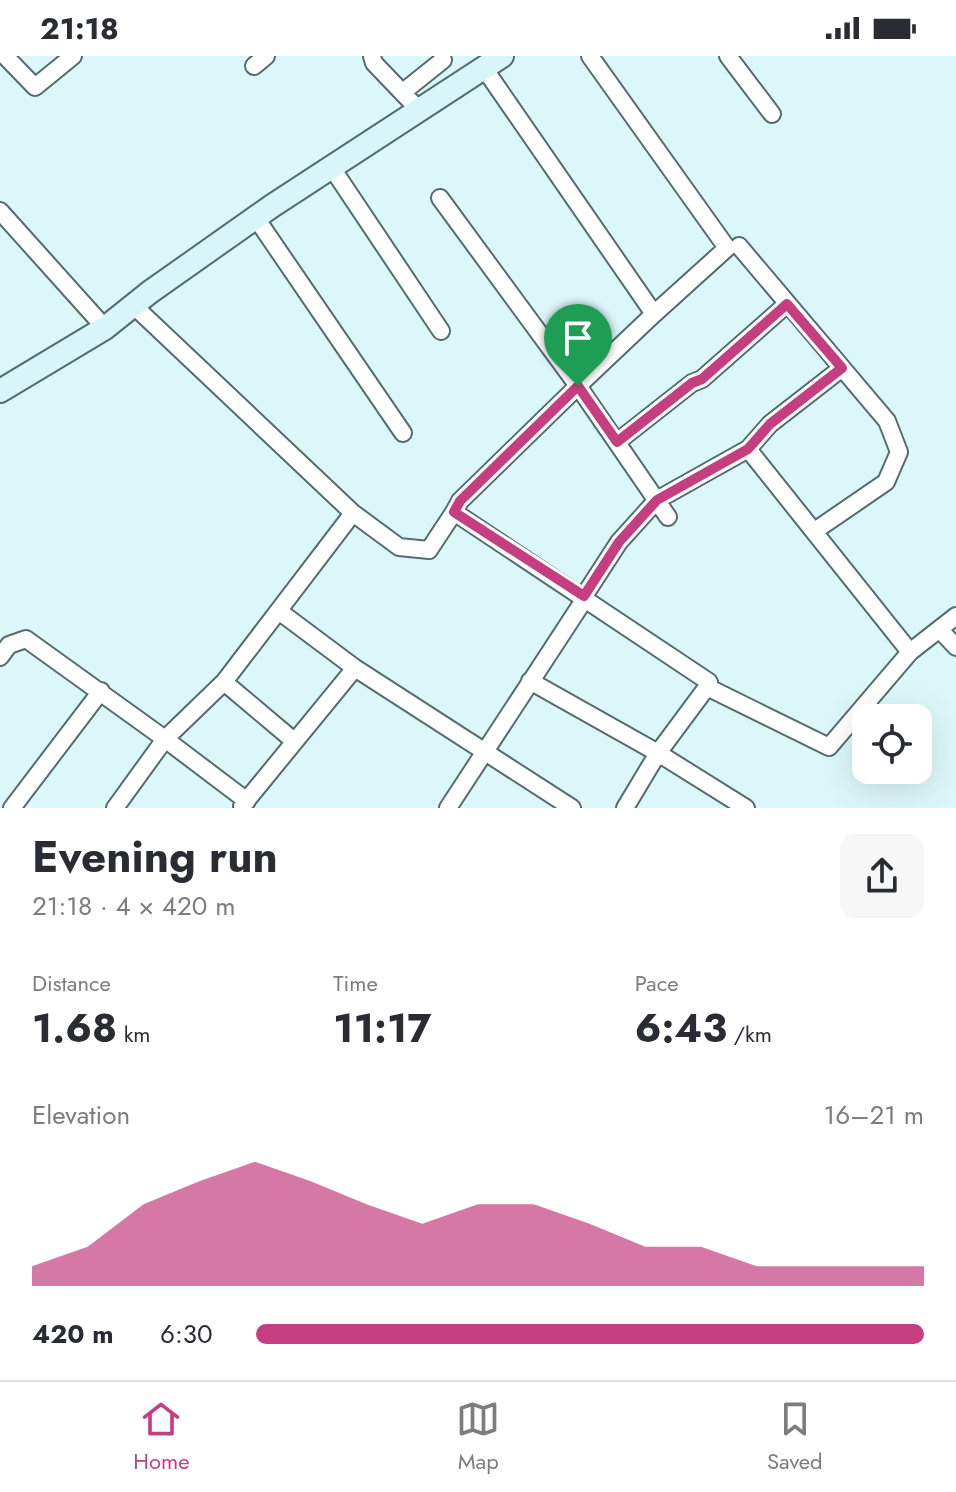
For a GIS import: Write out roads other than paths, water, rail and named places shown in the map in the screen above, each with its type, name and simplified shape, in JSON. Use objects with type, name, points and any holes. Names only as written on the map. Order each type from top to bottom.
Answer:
[{"type":"street","points":[[5,56],[35,87],[73,56]]},
{"type":"street","points":[[372,56],[374,63],[420,111]]},
{"type":"street","points":[[133,305],[353,513],[399,547],[429,550],[460,501],[727,248],[590,56]]},
{"type":"street","points":[[728,56],[772,114]]},
{"type":"street","points":[[403,92],[442,58],[462,83]]},
{"type":"street","points":[[0,391],[105,328],[256,218],[493,62],[654,314]]},
{"type":"street","points":[[332,168],[441,331]]},
{"type":"street","points":[[440,198],[578,386],[668,517]]},
{"type":"street","points":[[0,211],[105,328]]},
{"type":"street","points":[[256,218],[403,433]]},
{"type":"street","points":[[739,246],[887,421],[899,452],[886,482],[816,530]]},
{"type":"street","points":[[617,442],[692,383],[702,379],[787,304]]},
{"type":"street","points":[[448,808],[619,542],[657,500],[748,449],[770,424],[842,368]]},
{"type":"street","points":[[748,449],[760,468],[816,530],[910,652]]},
{"type":"street","points":[[454,512],[585,596],[709,682]]},
{"type":"street","points":[[115,808],[165,739],[224,682],[353,513]]},
{"type":"street","points":[[280,612],[355,668],[572,808]]},
{"type":"street","points":[[625,808],[658,753],[707,687],[829,747],[910,652],[941,631],[956,616]]},
{"type":"street","points":[[941,631],[956,647]]},
{"type":"street","points":[[0,657],[9,645],[26,639],[165,739],[244,804],[355,668]]},
{"type":"street","points":[[530,681],[658,753],[746,808]]},
{"type":"street","points":[[224,682],[294,741]]},
{"type":"street","points":[[12,808],[101,691]]}]
